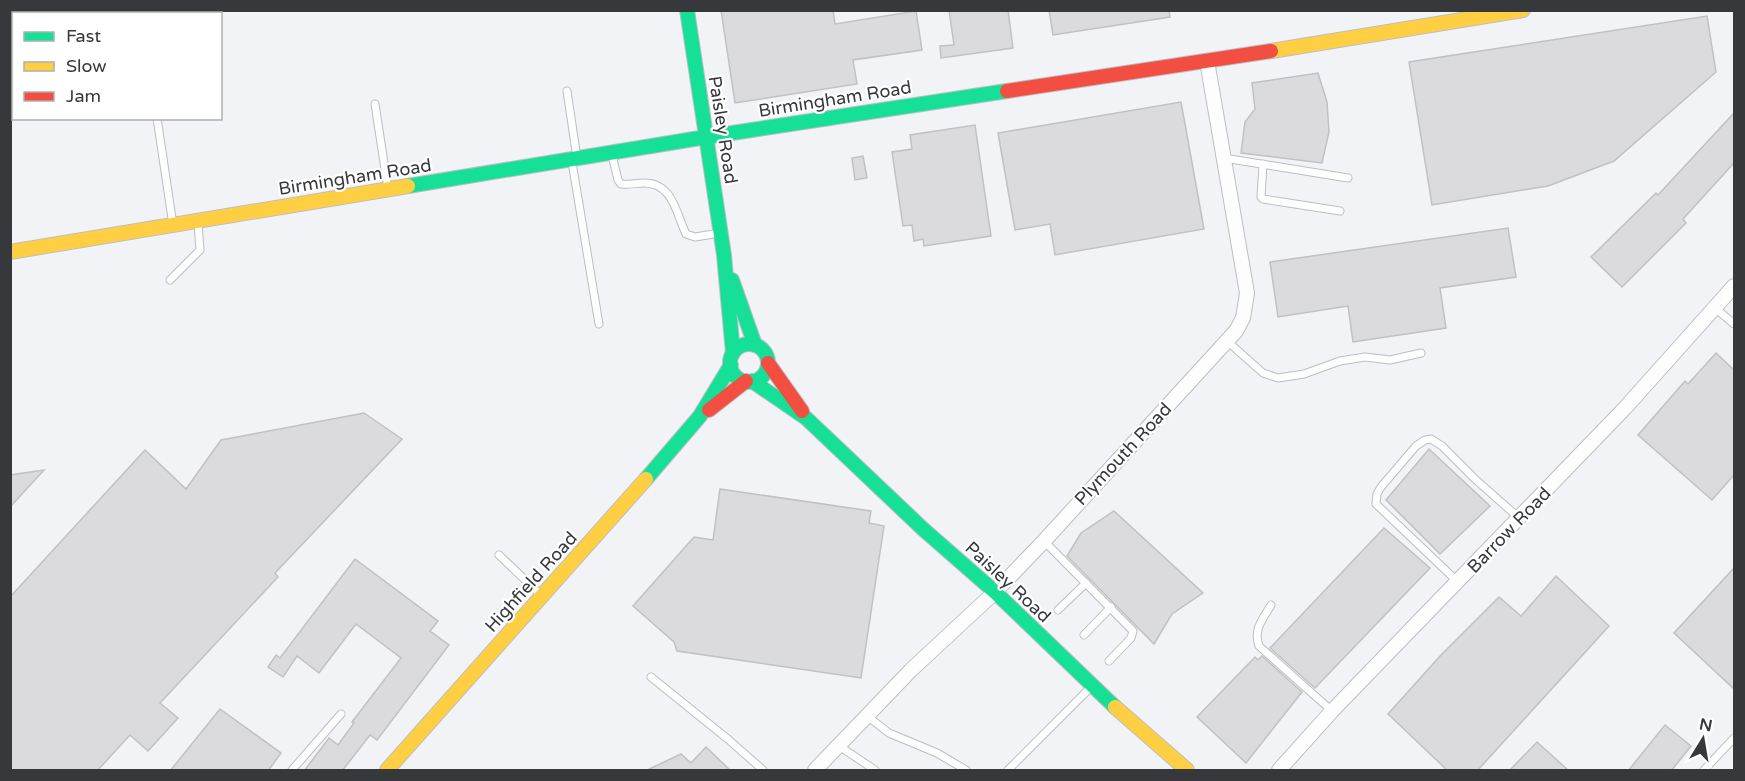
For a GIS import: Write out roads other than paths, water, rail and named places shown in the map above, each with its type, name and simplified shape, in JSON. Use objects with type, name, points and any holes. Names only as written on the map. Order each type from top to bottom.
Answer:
[{"type":"street","name":"Paisley Road","points":[[687,10],[724,255],[732,359]]},
{"type":"street","name":"Birmingham Road","points":[[10,252],[706,137],[1207,61],[1523,10]]},
{"type":"street","name":"Plymouth Road","points":[[815,771],[911,670],[995,592],[1044,541],[1236,331],[1243,318],[1247,293],[1207,61]]},
{"type":"street","name":"Paisley Road","points":[[724,255],[755,345]]},
{"type":"street","name":"Barrow Road","points":[[1279,771],[1332,711],[1625,408],[1734,286]]},
{"type":"street","points":[[743,345],[755,345],[766,354],[768,363],[765,373],[749,381],[736,376],[732,359],[743,345]]},
{"type":"street","name":"Highfield Road","points":[[387,771],[620,510],[700,416],[732,359]]},
{"type":"street","name":"Paisley Road","points":[[768,363],[806,418]]},
{"type":"street","name":"Paisley Road","points":[[749,381],[806,418],[923,529],[995,592],[1092,686],[1187,771]]},
{"type":"street","name":"Highfield Road","points":[[700,416],[749,381]]},
{"type":"lane","points":[[567,91],[599,324]]},
{"type":"lane","points":[[375,104],[388,189]]},
{"type":"lane","points":[[157,120],[173,225]]},
{"type":"lane","points":[[612,153],[621,184],[645,183],[665,190],[671,197],[686,234],[695,237],[720,233]]},
{"type":"lane","points":[[1224,158],[1348,178]]},
{"type":"lane","points":[[1263,164],[1261,197],[1263,199],[1340,211]]},
{"type":"lane","points":[[170,280],[200,250],[197,221]]},
{"type":"lane","points":[[1715,308],[1734,324]]},
{"type":"lane","points":[[1227,341],[1263,373],[1278,378],[1304,374],[1341,361],[1365,357],[1390,360],[1420,353]]},
{"type":"lane","points":[[1458,582],[1376,504],[1377,494],[1381,487],[1416,446],[1425,440],[1437,442],[1520,519]]},
{"type":"lane","points":[[1044,541],[1133,631],[1131,638],[1109,661]]},
{"type":"lane","points":[[499,555],[542,596]]},
{"type":"lane","points":[[1058,610],[1086,583]]},
{"type":"lane","points":[[1271,605],[1257,629],[1258,646],[1332,711]]},
{"type":"lane","points":[[1084,635],[1111,607]]},
{"type":"lane","points":[[651,678],[729,740],[763,771]]},
{"type":"lane","points":[[1008,771],[1092,686]]},
{"type":"lane","points":[[292,771],[341,714]]},
{"type":"lane","points":[[867,716],[889,733],[937,753],[966,771]]},
{"type":"lane","points":[[1709,769],[1734,738]]},
{"type":"lane","points":[[839,746],[871,770]]}]
